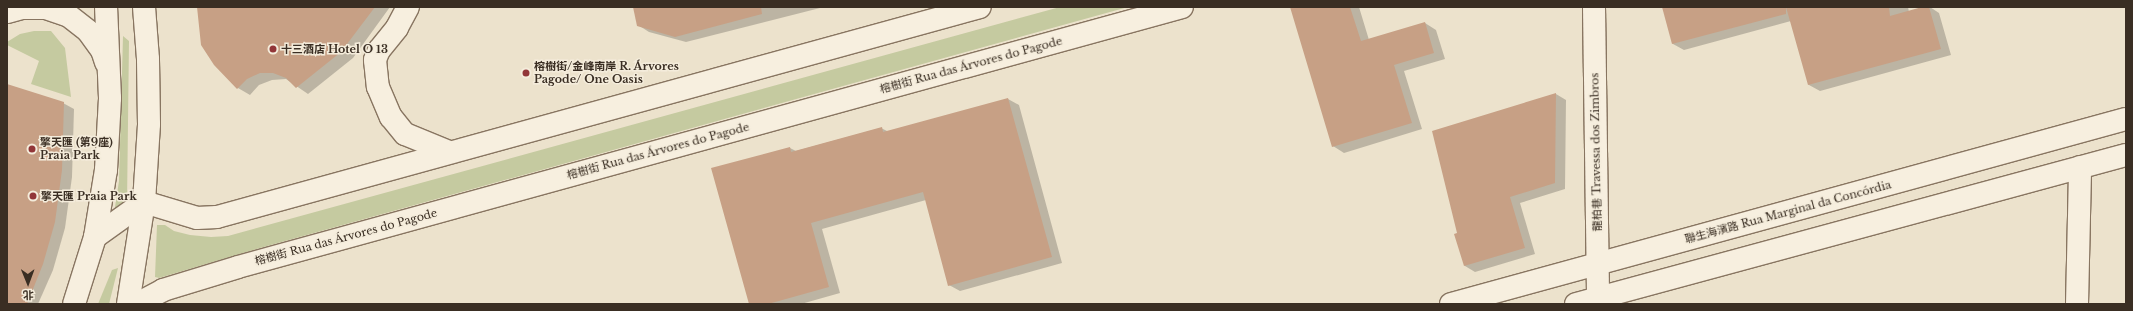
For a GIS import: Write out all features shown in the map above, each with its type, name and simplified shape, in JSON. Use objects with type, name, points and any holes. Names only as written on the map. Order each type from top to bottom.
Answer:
[{"type":"street","points":[[74,304],[95,237],[106,170],[110,73],[106,7]]},
{"type":"street","points":[[128,304],[144,202],[149,124],[148,59],[144,7]]},
{"type":"street","points":[[408,7],[397,28],[379,50],[375,60],[378,87],[391,117],[405,134],[449,152]]},
{"type":"street","name":"榕樹街 Rua das Árvores do Pagode","points":[[137,304],[163,290],[238,267],[1182,7]]},
{"type":"street","name":"龍柏巷 Travessa dos Zimbros","points":[[1594,7],[1598,298]]},
{"type":"street","points":[[7,12],[22,8],[46,8],[69,16],[88,30],[99,45],[110,73]]},
{"type":"street","points":[[144,202],[197,218],[217,217],[972,8]]},
{"type":"street","name":"聯生海濱路 Rua Marginal da Concórdia","points":[[1451,304],[2126,119]]},
{"type":"street","points":[[1576,304],[2126,155]]},
{"type":"street","points":[[2077,304],[2080,167]]},
{"type":"street","points":[[95,237],[144,202]]},
{"type":"green space","points":[[1060,7],[1128,7],[260,248],[159,278],[155,277],[157,225],[165,225],[174,231],[190,235],[211,237],[228,236]]},
{"type":"green space","points":[[34,31],[51,31],[65,48],[71,97],[31,84],[39,61],[7,45],[7,42],[20,34]]},
{"type":"green space","points":[[123,36],[129,41],[127,204],[118,211],[115,207],[119,181]]},
{"type":"green space","points":[[118,268],[109,304],[98,304],[112,270]]},
{"type":"building","name":"十三酒店 Hotel O 13","points":[[197,7],[375,7],[341,52],[296,88],[286,78],[273,73],[260,73],[247,79],[237,89],[214,65],[201,45]]},
{"type":"building","points":[[633,7],[761,7],[762,14],[675,37],[637,26]]},
{"type":"building","points":[[1290,7],[1350,7],[1361,41],[1425,22],[1434,53],[1394,65],[1412,123],[1332,147]]},
{"type":"building","points":[[1662,7],[1786,7],[1786,14],[1672,44]]},
{"type":"building","points":[[1786,7],[1889,7],[1890,16],[1922,7],[1929,7],[1941,49],[1808,85]]},
{"type":"building","name":"擎天匯 Praia Park","points":[[7,84],[64,102],[62,170],[55,222],[43,264],[27,304],[7,304]]},
{"type":"building","points":[[1556,93],[1555,183],[1510,197],[1525,248],[1464,266],[1454,234],[1457,233],[1432,131]]},
{"type":"building","points":[[1008,98],[1052,257],[948,286],[923,192],[811,223],[829,287],[768,304],[749,304],[711,168],[790,147],[791,152],[882,127],[883,132]]},
{"type":"place","name":"十三酒店 Hotel O 13","points":[[273,49]]},
{"type":"place","name":"榕樹街/金峰南岸 R. Árvores Pagode/ One Oasis","points":[[526,73]]},
{"type":"place","name":"擎天匯 (第9座) Praia Park","points":[[32,149]]},
{"type":"place","name":"擎天匯 Praia Park","points":[[33,196]]}]
